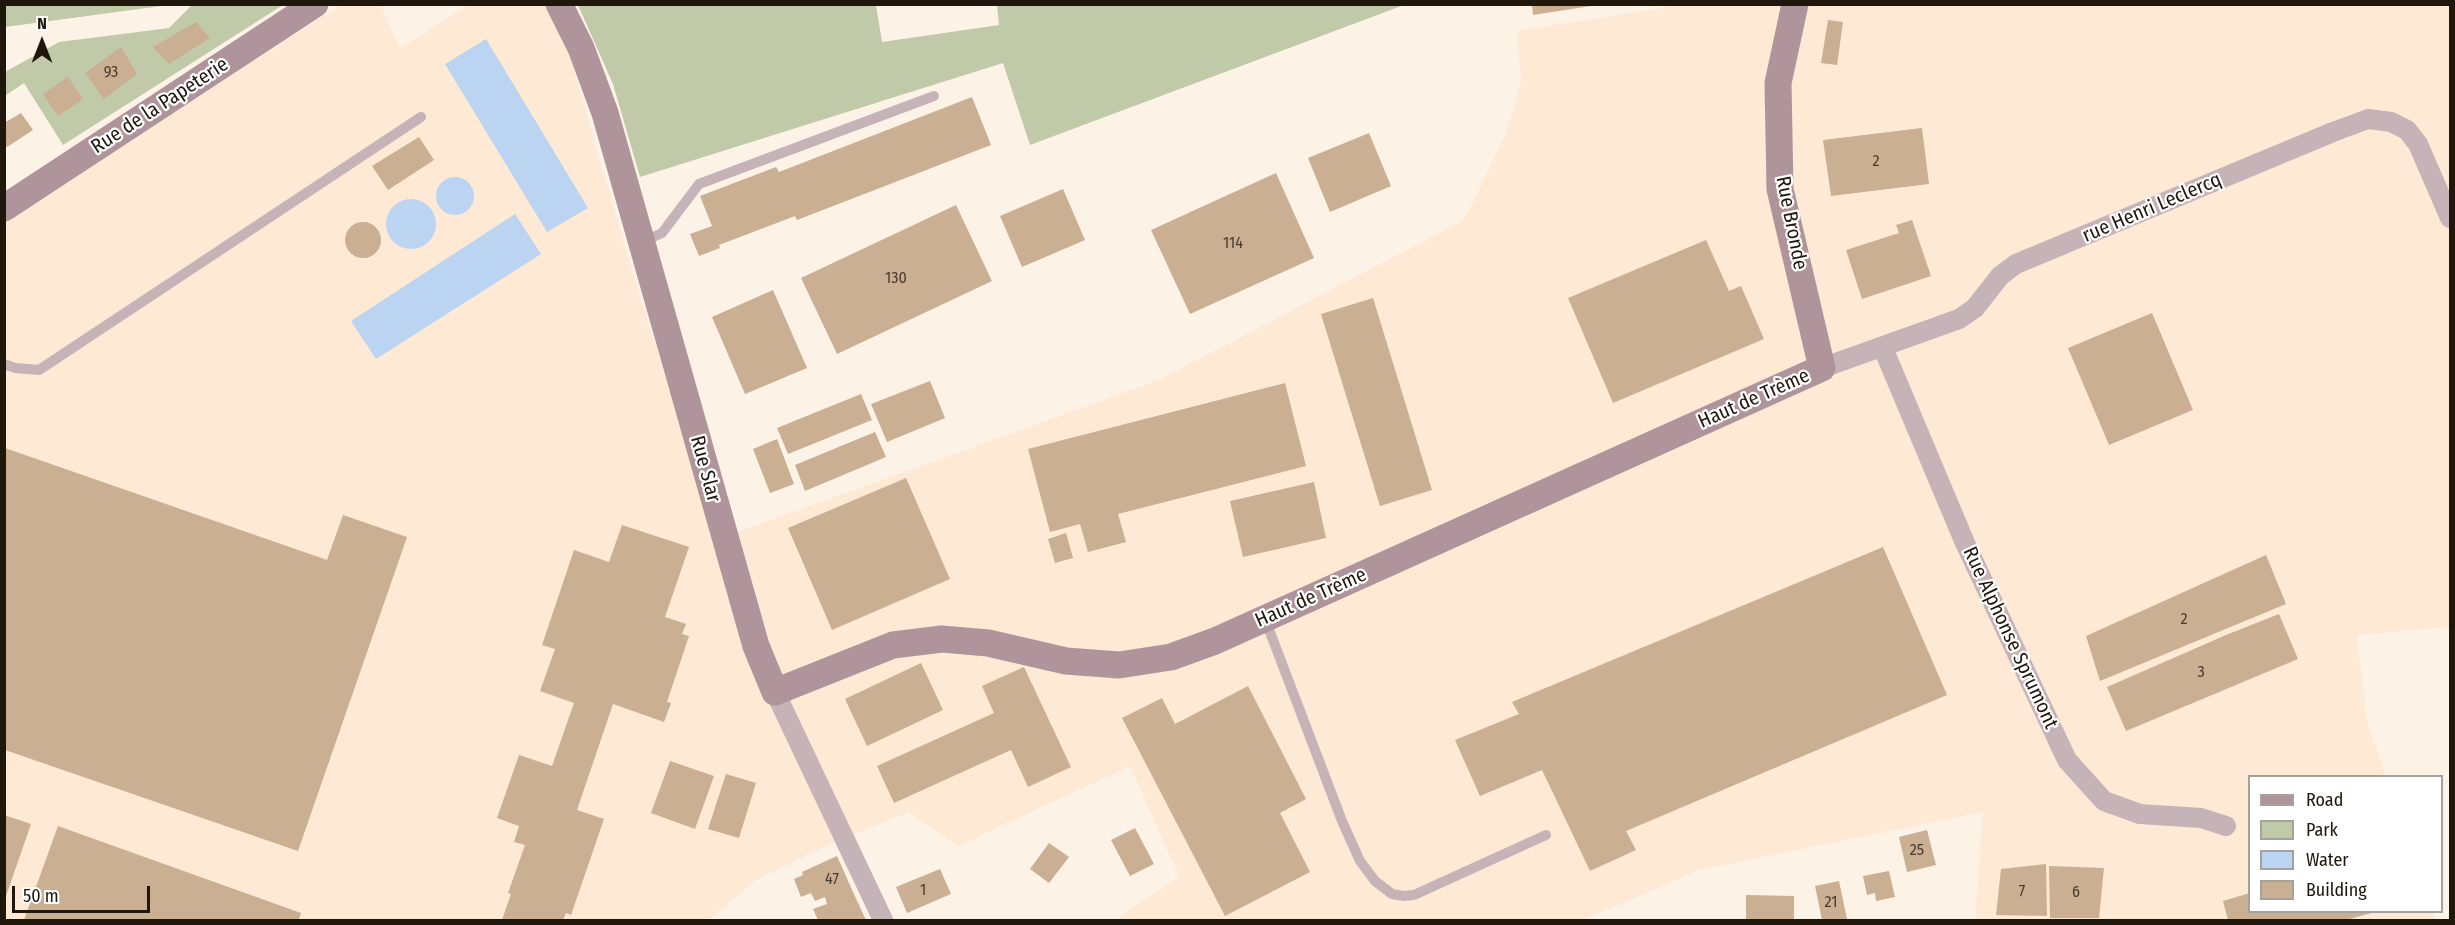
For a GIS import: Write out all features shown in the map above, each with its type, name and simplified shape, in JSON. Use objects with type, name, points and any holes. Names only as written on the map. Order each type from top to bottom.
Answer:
[{"type":"street","name":"Rue de la Papeterie","points":[[4,208],[315,4]]},
{"type":"street","name":"Rue Slar","points":[[559,4],[581,48],[604,113],[753,635],[775,692],[883,921]]},
{"type":"street","name":"Rue Bronde","points":[[1795,4],[1778,83],[1780,189],[1822,368]]},
{"type":"street","name":"rue Henri Leclercq","points":[[1822,368],[1959,319],[1975,308],[2000,276],[2016,264],[2368,119],[2391,122],[2407,130],[2418,144],[2451,218]]},
{"type":"street","name":"Rue Alphonse Sprumont","points":[[1883,348],[1965,543],[2067,760],[2104,801],[2140,814],[2201,818],[2226,826]]},
{"type":"street","name":"Haut de Trème","points":[[775,692],[893,645],[942,639],[977,642],[1066,661],[1119,665],[1171,657],[1215,641],[1822,368]]},
{"type":"lane","points":[[641,242],[663,233],[699,184],[934,96]]},
{"type":"lane","points":[[4,364],[15,368],[39,370],[421,117]]},
{"type":"lane","points":[[1264,619],[1359,861],[1375,881],[1392,894],[1414,895],[1546,835]]},
{"type":"shaded area","points":[[1686,4],[2450,5],[2450,627],[2357,635],[2367,723],[2386,775],[2248,775],[2248,913],[2433,913],[2436,920],[1975,920],[1983,812],[1699,870],[1583,920],[1115,920],[1179,876],[1130,766],[958,846],[908,812],[835,842],[757,879],[709,920],[5,920],[4,222],[341,5],[380,5],[400,48],[469,5],[544,5],[564,36],[636,284],[716,540],[1159,380],[1464,220],[1505,135],[1515,104],[1521,79],[1517,31]]},
{"type":"green space","points":[[5,4],[169,4],[169,5],[5,27]]},
{"type":"green space","points":[[192,5],[283,5],[63,145],[24,83],[5,96],[5,72],[59,42],[169,28]]},
{"type":"green space","points":[[578,5],[876,5],[882,42],[999,25],[997,5],[1404,5],[1030,145],[1003,63],[640,177],[613,84]]},
{"type":"water","points":[[486,39],[588,208],[547,232],[445,64]]},
{"type":"water","points":[[455,177],[468,183],[474,196],[468,209],[455,215],[442,209],[436,196],[442,183]]},
{"type":"water","points":[[411,199],[420,201],[431,210],[436,224],[434,233],[425,244],[411,249],[402,247],[391,238],[386,224],[388,215],[397,204]]},
{"type":"water","points":[[515,214],[541,254],[376,359],[351,321]]},
{"type":"building","points":[[1532,4],[1591,4],[1591,6],[1533,15]]},
{"type":"building","points":[[1828,20],[1843,22],[1837,65],[1821,63]]},
{"type":"building","points":[[196,22],[210,38],[169,64],[153,47]]},
{"type":"building","points":[[121,47],[137,74],[104,99],[85,73]]},
{"type":"building","points":[[68,77],[83,99],[58,116],[43,94]]},
{"type":"building","points":[[972,97],[991,145],[797,220],[795,216],[719,245],[720,248],[699,256],[690,234],[712,226],[700,196],[776,167],[779,172]]},
{"type":"building","points":[[21,113],[33,130],[7,147],[4,144],[4,123]]},
{"type":"building","points":[[1922,128],[1929,184],[1831,196],[1823,140]]},
{"type":"building","points":[[1369,133],[1391,186],[1330,212],[1308,158]]},
{"type":"building","points":[[419,137],[434,160],[388,190],[372,166]]},
{"type":"building","points":[[1276,173],[1314,258],[1190,314],[1151,230]]},
{"type":"building","points":[[1063,189],[1085,240],[1022,267],[1000,216]]},
{"type":"building","points":[[956,205],[992,281],[837,354],[801,278]]},
{"type":"building","points":[[1912,220],[1931,276],[1862,299],[1846,250],[1899,233],[1896,225]]},
{"type":"building","points":[[363,222],[376,227],[381,240],[376,253],[363,258],[350,253],[345,240],[350,227]]},
{"type":"building","points":[[1706,240],[1729,291],[1741,286],[1764,339],[1613,403],[1568,298]]},
{"type":"building","points":[[773,290],[807,368],[745,394],[712,317]]},
{"type":"building","points":[[1373,298],[1432,490],[1380,506],[1321,314]]},
{"type":"building","points":[[2152,313],[2193,410],[2109,445],[2068,348]]},
{"type":"building","points":[[930,381],[945,418],[887,442],[871,404]]},
{"type":"building","points":[[1285,383],[1306,466],[1118,514],[1126,542],[1088,552],[1080,524],[1050,532],[1028,449]]},
{"type":"building","points":[[861,394],[872,420],[788,454],[777,428]]},
{"type":"building","points":[[875,432],[886,457],[805,491],[795,465]]},
{"type":"building","points":[[777,439],[794,484],[770,493],[753,449]]},
{"type":"building","points":[[5,448],[327,560],[343,515],[407,537],[298,851],[5,750]]},
{"type":"building","points":[[906,478],[950,579],[832,630],[788,528]]},
{"type":"building","points":[[1314,482],[1326,538],[1243,557],[1230,501]]},
{"type":"building","points":[[622,525],[689,547],[665,617],[686,624],[682,634],[689,636],[667,702],[671,703],[664,722],[613,704],[577,810],[604,819],[571,915],[566,913],[563,920],[502,920],[511,894],[508,893],[525,845],[514,842],[519,826],[497,818],[519,755],[552,766],[574,703],[540,691],[555,649],[542,645],[574,550],[609,562]]},
{"type":"building","points":[[1066,533],[1073,558],[1055,563],[1048,539]]},
{"type":"building","points":[[1883,547],[1947,695],[1626,831],[1636,850],[1590,871],[1542,770],[1480,796],[1455,740],[1519,714],[1512,702]]},
{"type":"building","points":[[2266,555],[2286,604],[2100,681],[2086,636]]},
{"type":"building","points":[[2279,614],[2298,659],[2126,731],[2107,687]]},
{"type":"building","points":[[921,663],[943,710],[867,746],[845,699]]},
{"type":"building","points":[[1024,667],[1071,767],[1028,787],[1011,750],[894,803],[877,766],[994,713],[982,686]]},
{"type":"building","points":[[1248,686],[1306,799],[1280,813],[1310,872],[1225,916],[1122,718],[1162,698],[1175,724]]},
{"type":"building","points":[[670,761],[714,776],[695,829],[651,813]]},
{"type":"building","points":[[726,774],[756,783],[739,838],[708,829]]},
{"type":"building","points":[[4,815],[31,824],[5,899],[4,899]]},
{"type":"building","points":[[58,826],[301,913],[299,920],[24,920]]},
{"type":"building","points":[[1135,828],[1154,864],[1130,876],[1111,840]]},
{"type":"building","points":[[1927,830],[1936,865],[1907,872],[1899,837]]},
{"type":"building","points":[[1049,843],[1069,857],[1049,883],[1030,869]]},
{"type":"building","points":[[837,856],[866,920],[818,920],[813,909],[827,904],[825,897],[815,901],[811,893],[801,897],[794,879],[803,875],[802,872]]},
{"type":"building","points":[[2046,864],[2047,916],[1996,915],[2001,869]]},
{"type":"building","points":[[2049,866],[2104,868],[2099,918],[2050,918]]},
{"type":"building","points":[[940,869],[951,894],[907,913],[896,887]]},
{"type":"building","points":[[1889,871],[1895,897],[1876,901],[1875,893],[1867,895],[1863,876]]},
{"type":"building","points":[[1839,881],[1847,919],[1822,920],[1815,886]]},
{"type":"building","points":[[2248,894],[2248,913],[2371,913],[2346,920],[2228,920],[2223,901]]},
{"type":"building","points":[[1746,895],[1794,896],[1794,920],[1746,920]]}]
